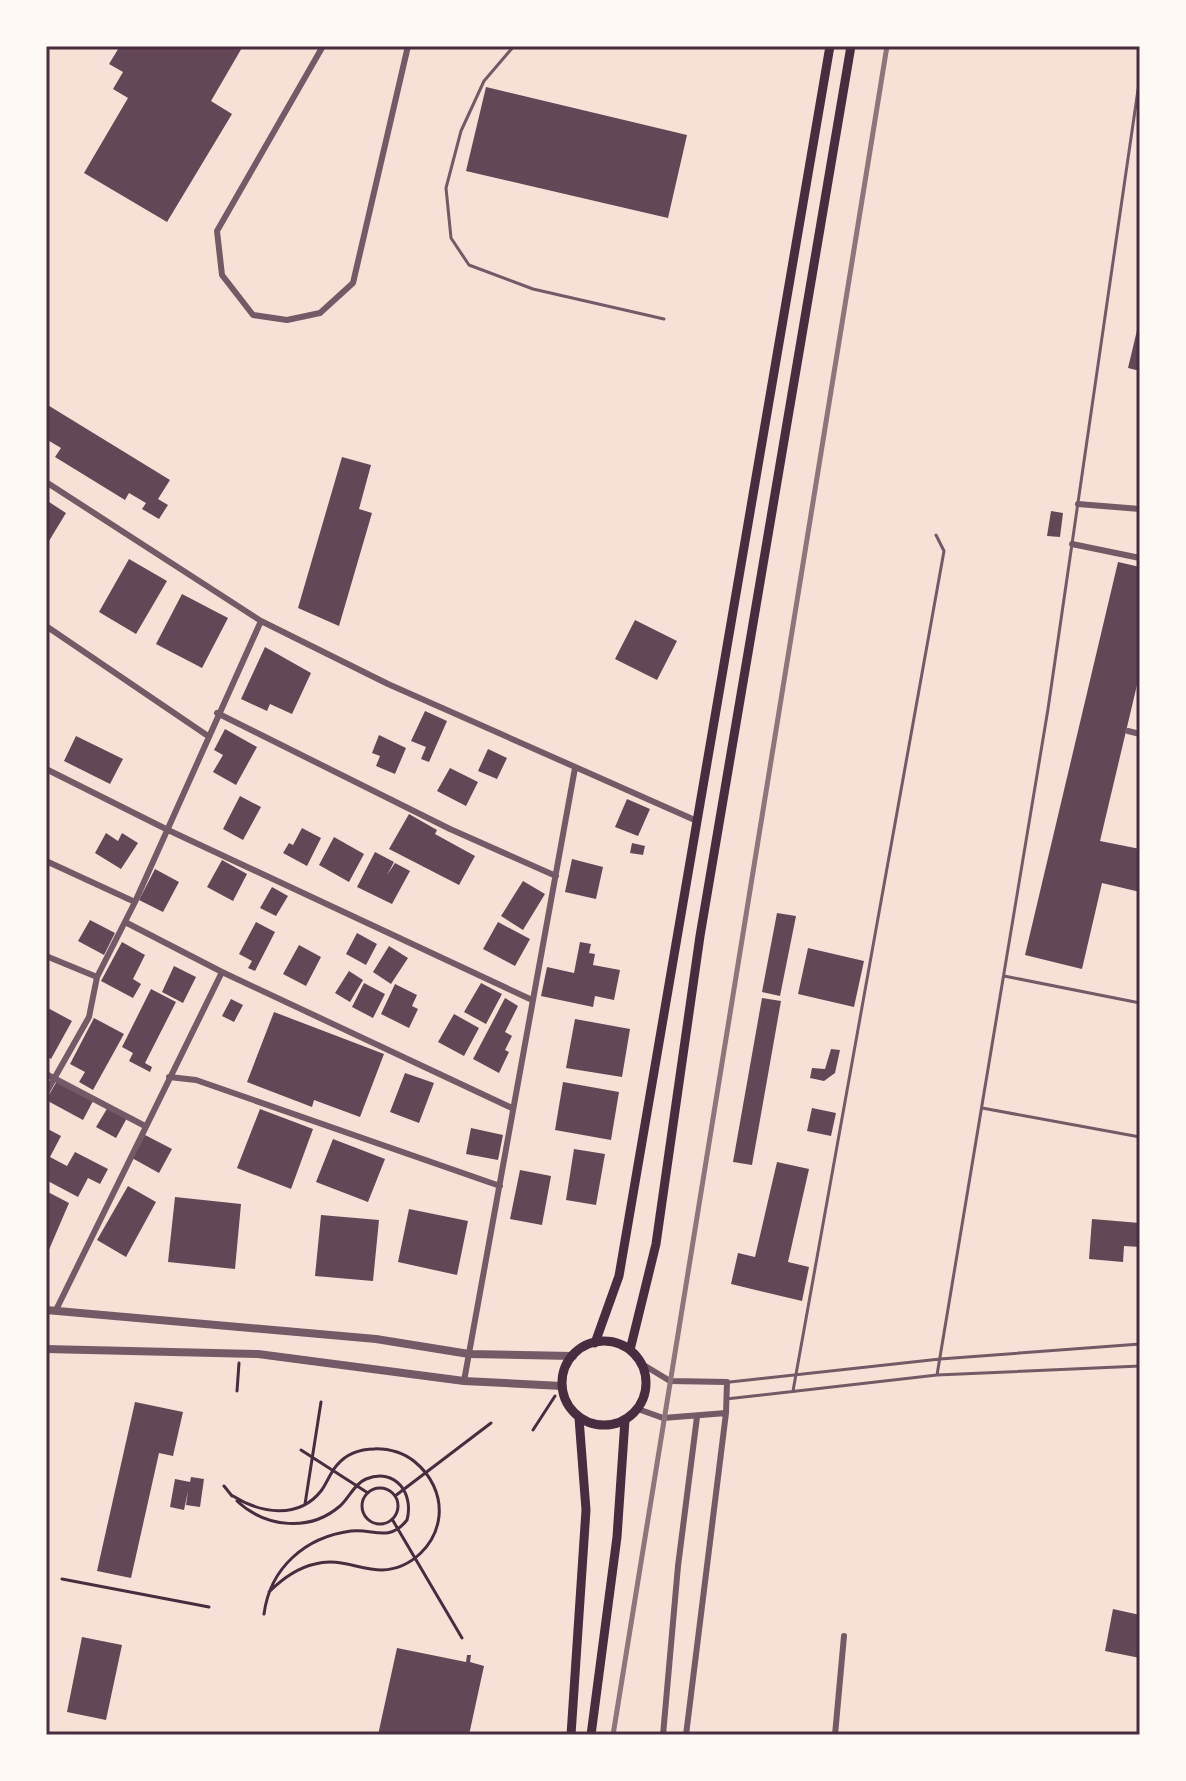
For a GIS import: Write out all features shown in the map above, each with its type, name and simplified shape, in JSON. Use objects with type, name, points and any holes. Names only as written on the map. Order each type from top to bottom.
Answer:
[{"type":"main road","points":[[595,1343],[619,1276],[830,46]]},
{"type":"main road","points":[[630,1350],[656,1244],[703,921],[851,46]]},
{"type":"main road","points":[[612,1342],[630,1350],[642,1364],[646,1385],[638,1409],[625,1420],[600,1426],[579,1418],[564,1398],[562,1386],[563,1373],[573,1356],[595,1343],[612,1342]]},
{"type":"main road","points":[[571,1735],[586,1510],[579,1418]]},
{"type":"main road","points":[[591,1735],[617,1537],[625,1420]]},
{"type":"street","points":[[323,46],[217,231],[222,275],[253,315],[287,320],[320,313],[353,283],[408,46]]},
{"type":"street","points":[[46,482],[261,621],[388,684],[697,821]]},
{"type":"street","points":[[1078,504],[1140,509]]},
{"type":"street","points":[[1072,544],[1140,558]]},
{"type":"street","points":[[46,1093],[89,1017],[97,977],[135,902],[217,713],[261,621]]},
{"type":"street","points":[[46,626],[208,736]]},
{"type":"street","points":[[217,713],[450,829],[556,876]]},
{"type":"street","points":[[1128,731],[1140,734]]},
{"type":"street","points":[[464,1381],[530,999],[575,768]]},
{"type":"street","points":[[46,769],[168,830],[530,999]]},
{"type":"street","points":[[46,861],[135,902]]},
{"type":"street","points":[[125,922],[222,972],[512,1108]]},
{"type":"street","points":[[46,956],[97,977]]},
{"type":"street","points":[[222,972],[51,1310],[376,1339],[469,1354],[573,1356]]},
{"type":"street","points":[[46,1074],[145,1126]]},
{"type":"street","points":[[169,1077],[196,1080],[500,1186]]},
{"type":"street","points":[[46,1349],[240,1353],[464,1381],[562,1386]]},
{"type":"street","points":[[642,1364],[670,1381],[727,1382],[726,1413],[686,1735]]},
{"type":"street","points":[[638,1409],[663,1418],[726,1413]]},
{"type":"street","points":[[663,1735],[678,1566],[697,1417]]},
{"type":"street","points":[[835,1735],[844,1636]]},
{"type":"lane","points":[[514,46],[484,81],[461,131],[446,188],[451,238],[469,265],[533,289],[664,319]]},
{"type":"lane","points":[[937,1375],[1072,544],[1140,76]]},
{"type":"lane","points":[[1133,126],[1140,128]]},
{"type":"lane","points":[[793,1391],[944,551],[936,535]]},
{"type":"lane","points":[[1004,976],[1140,1003]]},
{"type":"lane","points":[[982,1108],[1140,1137]]},
{"type":"lane","points":[[727,1382],[940,1359],[1140,1344]]},
{"type":"lane","points":[[726,1399],[937,1375],[1140,1366]]},
{"type":"path","points":[[237,1391],[240,1353]]},
{"type":"path","points":[[533,1430],[562,1386]]},
{"type":"path","points":[[305,1504],[321,1402]]},
{"type":"path","points":[[395,1496],[491,1423]]},
{"type":"path","points":[[233,1496],[263,1510],[287,1511],[305,1504],[319,1493],[333,1471],[349,1456],[378,1449],[405,1456],[426,1472],[436,1490],[439,1517],[433,1535],[415,1558],[382,1570],[324,1562],[302,1568],[269,1592]]},
{"type":"path","points":[[301,1450],[368,1493]]},
{"type":"path","points":[[224,1486],[262,1519],[278,1523],[310,1523],[343,1504],[368,1478],[384,1477],[400,1483],[404,1489],[409,1511],[407,1520],[397,1529],[383,1535],[351,1531],[314,1543],[293,1555],[279,1570],[264,1614]]},
{"type":"path","points":[[377,1488],[387,1489],[395,1496],[398,1505],[392,1519],[380,1525],[365,1517],[362,1500],[368,1493],[377,1488]]},
{"type":"path","points":[[392,1519],[462,1638]]},
{"type":"path","points":[[62,1579],[209,1607]]},
{"type":"building","points":[[120,46],[243,46],[211,101],[232,114],[167,222],[84,173],[128,98],[113,89],[123,72],[109,64]]},
{"type":"building","points":[[486,87],[687,135],[668,218],[466,171]]},
{"type":"building","points":[[1140,322],[1140,371],[1128,368]]},
{"type":"building","points":[[46,404],[170,480],[158,499],[168,505],[159,519],[142,509],[146,503],[129,493],[125,500],[55,457],[61,448],[46,439]]},
{"type":"building","points":[[342,457],[371,465],[359,509],[372,513],[339,626],[298,608]]},
{"type":"building","points":[[46,500],[66,513],[49,541],[46,539]]},
{"type":"building","points":[[1051,511],[1063,513],[1060,537],[1047,536]]},
{"type":"building","points":[[129,559],[167,581],[136,634],[99,612]]},
{"type":"building","points":[[1118,562],[1140,567],[1140,685],[1137,685],[1100,841],[1140,849],[1140,892],[1102,883],[1082,969],[1025,955]]},
{"type":"building","points":[[182,594],[228,618],[202,668],[156,644]]},
{"type":"building","points":[[635,620],[677,641],[657,680],[615,659]]},
{"type":"building","points":[[265,647],[311,673],[292,714],[270,704],[267,711],[241,699]]},
{"type":"building","points":[[425,711],[447,721],[429,762],[421,759],[426,747],[411,741]]},
{"type":"building","points":[[225,729],[257,747],[236,785],[213,772],[223,755],[214,750]]},
{"type":"building","points":[[379,735],[406,748],[395,774],[376,766],[380,756],[372,753]]},
{"type":"building","points":[[76,736],[123,759],[110,784],[64,761]]},
{"type":"building","points":[[488,749],[507,758],[497,779],[478,771]]},
{"type":"building","points":[[450,768],[478,782],[466,806],[437,791]]},
{"type":"building","points":[[240,796],[261,807],[243,840],[223,829]]},
{"type":"building","points":[[627,799],[650,809],[638,836],[615,827]]},
{"type":"building","points":[[409,814],[437,830],[435,834],[475,856],[459,885],[389,849]]},
{"type":"building","points":[[302,828],[321,838],[307,866],[283,853],[289,843],[293,845]]},
{"type":"building","points":[[106,833],[118,841],[122,833],[138,843],[121,869],[95,853]]},
{"type":"building","points":[[334,837],[364,854],[349,882],[319,865]]},
{"type":"building","points":[[632,843],[645,846],[643,855],[630,853]]},
{"type":"building","points":[[375,852],[394,862],[387,875],[395,863],[410,871],[392,904],[357,887]]},
{"type":"building","points":[[572,859],[603,867],[596,899],[565,892]]},
{"type":"building","points":[[222,860],[247,874],[233,901],[207,887]]},
{"type":"building","points":[[155,869],[179,882],[163,912],[139,900]]},
{"type":"building","points":[[523,881],[545,894],[523,930],[501,916]]},
{"type":"building","points":[[272,887],[288,896],[276,916],[260,908]]},
{"type":"building","points":[[777,913],[796,916],[780,996],[762,992]]},
{"type":"building","points":[[90,920],[115,933],[104,955],[78,941]]},
{"type":"building","points":[[256,922],[275,932],[255,971],[248,968],[252,961],[239,954]]},
{"type":"building","points":[[498,922],[530,939],[515,966],[483,949]]},
{"type":"building","points":[[357,933],[377,944],[366,965],[346,954]]},
{"type":"building","points":[[122,942],[145,955],[133,979],[141,984],[133,998],[101,981]]},
{"type":"building","points":[[580,942],[591,944],[589,953],[595,954],[593,965],[620,970],[614,1000],[595,996],[593,1007],[541,996],[547,967],[574,973]]},
{"type":"building","points":[[299,945],[321,957],[306,986],[283,974]]},
{"type":"building","points":[[389,946],[408,958],[391,984],[373,972]]},
{"type":"building","points":[[808,948],[864,961],[854,1007],[798,994]]},
{"type":"building","points":[[174,966],[196,977],[183,1003],[162,992]]},
{"type":"building","points":[[349,971],[363,980],[350,1002],[335,993]]},
{"type":"building","points":[[364,983],[385,994],[373,1018],[352,1007]]},
{"type":"building","points":[[481,983],[502,994],[486,1024],[464,1012]]},
{"type":"building","points":[[395,984],[417,995],[412,1006],[418,1009],[409,1028],[381,1014]]},
{"type":"building","points":[[151,989],[176,1002],[145,1063],[152,1067],[150,1072],[129,1061],[133,1053],[122,1047]]},
{"type":"building","points":[[505,998],[518,1006],[505,1032],[512,1036],[505,1050],[509,1052],[499,1073],[473,1059]]},
{"type":"building","points":[[762,998],[781,1001],[752,1165],[733,1162]]},
{"type":"building","points":[[231,999],[243,1005],[234,1022],[222,1016]]},
{"type":"building","points":[[46,1007],[72,1021],[51,1059],[46,1056]]},
{"type":"building","points":[[274,1012],[384,1054],[360,1117],[314,1100],[312,1107],[247,1082]]},
{"type":"building","points":[[454,1014],[479,1028],[464,1056],[438,1042]]},
{"type":"building","points":[[94,1018],[124,1034],[93,1090],[79,1082],[85,1072],[70,1064]]},
{"type":"building","points":[[575,1019],[630,1029],[622,1077],[566,1068]]},
{"type":"building","points":[[831,1049],[840,1050],[835,1073],[824,1081],[810,1078],[812,1068],[825,1069]]},
{"type":"building","points":[[405,1073],[434,1083],[419,1123],[390,1112]]},
{"type":"building","points":[[57,1081],[93,1101],[83,1120],[46,1100]]},
{"type":"building","points":[[563,1082],[619,1092],[611,1140],[555,1130]]},
{"type":"building","points":[[108,1107],[127,1118],[116,1138],[96,1127]]},
{"type":"building","points":[[812,1108],[836,1113],[831,1136],[807,1131]]},
{"type":"building","points":[[260,1109],[313,1129],[291,1189],[237,1168]]},
{"type":"building","points":[[46,1128],[61,1136],[50,1157],[67,1166],[75,1152],[108,1169],[100,1184],[88,1178],[78,1197],[46,1180]]},
{"type":"building","points":[[471,1128],[503,1135],[498,1160],[466,1154]]},
{"type":"building","points":[[145,1135],[172,1149],[159,1173],[132,1158]]},
{"type":"building","points":[[333,1139],[385,1159],[368,1202],[316,1182]]},
{"type":"building","points":[[574,1149],[605,1154],[596,1205],[566,1200]]},
{"type":"building","points":[[777,1162],[809,1169],[788,1262],[809,1267],[802,1301],[731,1284],[738,1253],[755,1257]]},
{"type":"building","points":[[520,1170],[551,1176],[542,1225],[510,1219]]},
{"type":"building","points":[[128,1186],[156,1202],[126,1257],[97,1240]]},
{"type":"building","points":[[46,1191],[69,1203],[48,1252],[46,1251]]},
{"type":"building","points":[[175,1197],[241,1204],[235,1269],[168,1262]]},
{"type":"building","points":[[409,1209],[468,1221],[457,1275],[398,1262]]},
{"type":"building","points":[[321,1215],[379,1220],[373,1281],[315,1276]]},
{"type":"building","points":[[1092,1219],[1140,1223],[1140,1247],[1124,1246],[1123,1262],[1089,1259]]},
{"type":"building","points":[[135,1402],[183,1412],[173,1456],[159,1453],[131,1578],[97,1571]]},
{"type":"building","points":[[191,1477],[204,1479],[200,1507],[186,1505],[188,1491],[184,1510],[170,1507],[175,1479],[190,1482]]},
{"type":"building","points":[[1113,1609],[1140,1615],[1140,1658],[1105,1651]]},
{"type":"building","points":[[82,1637],[122,1645],[106,1720],[67,1712]]},
{"type":"building","points":[[397,1648],[466,1662],[467,1655],[471,1655],[470,1662],[484,1666],[469,1735],[378,1735]]},
{"type":"railway","points":[[613,1735],[887,46]]}]
